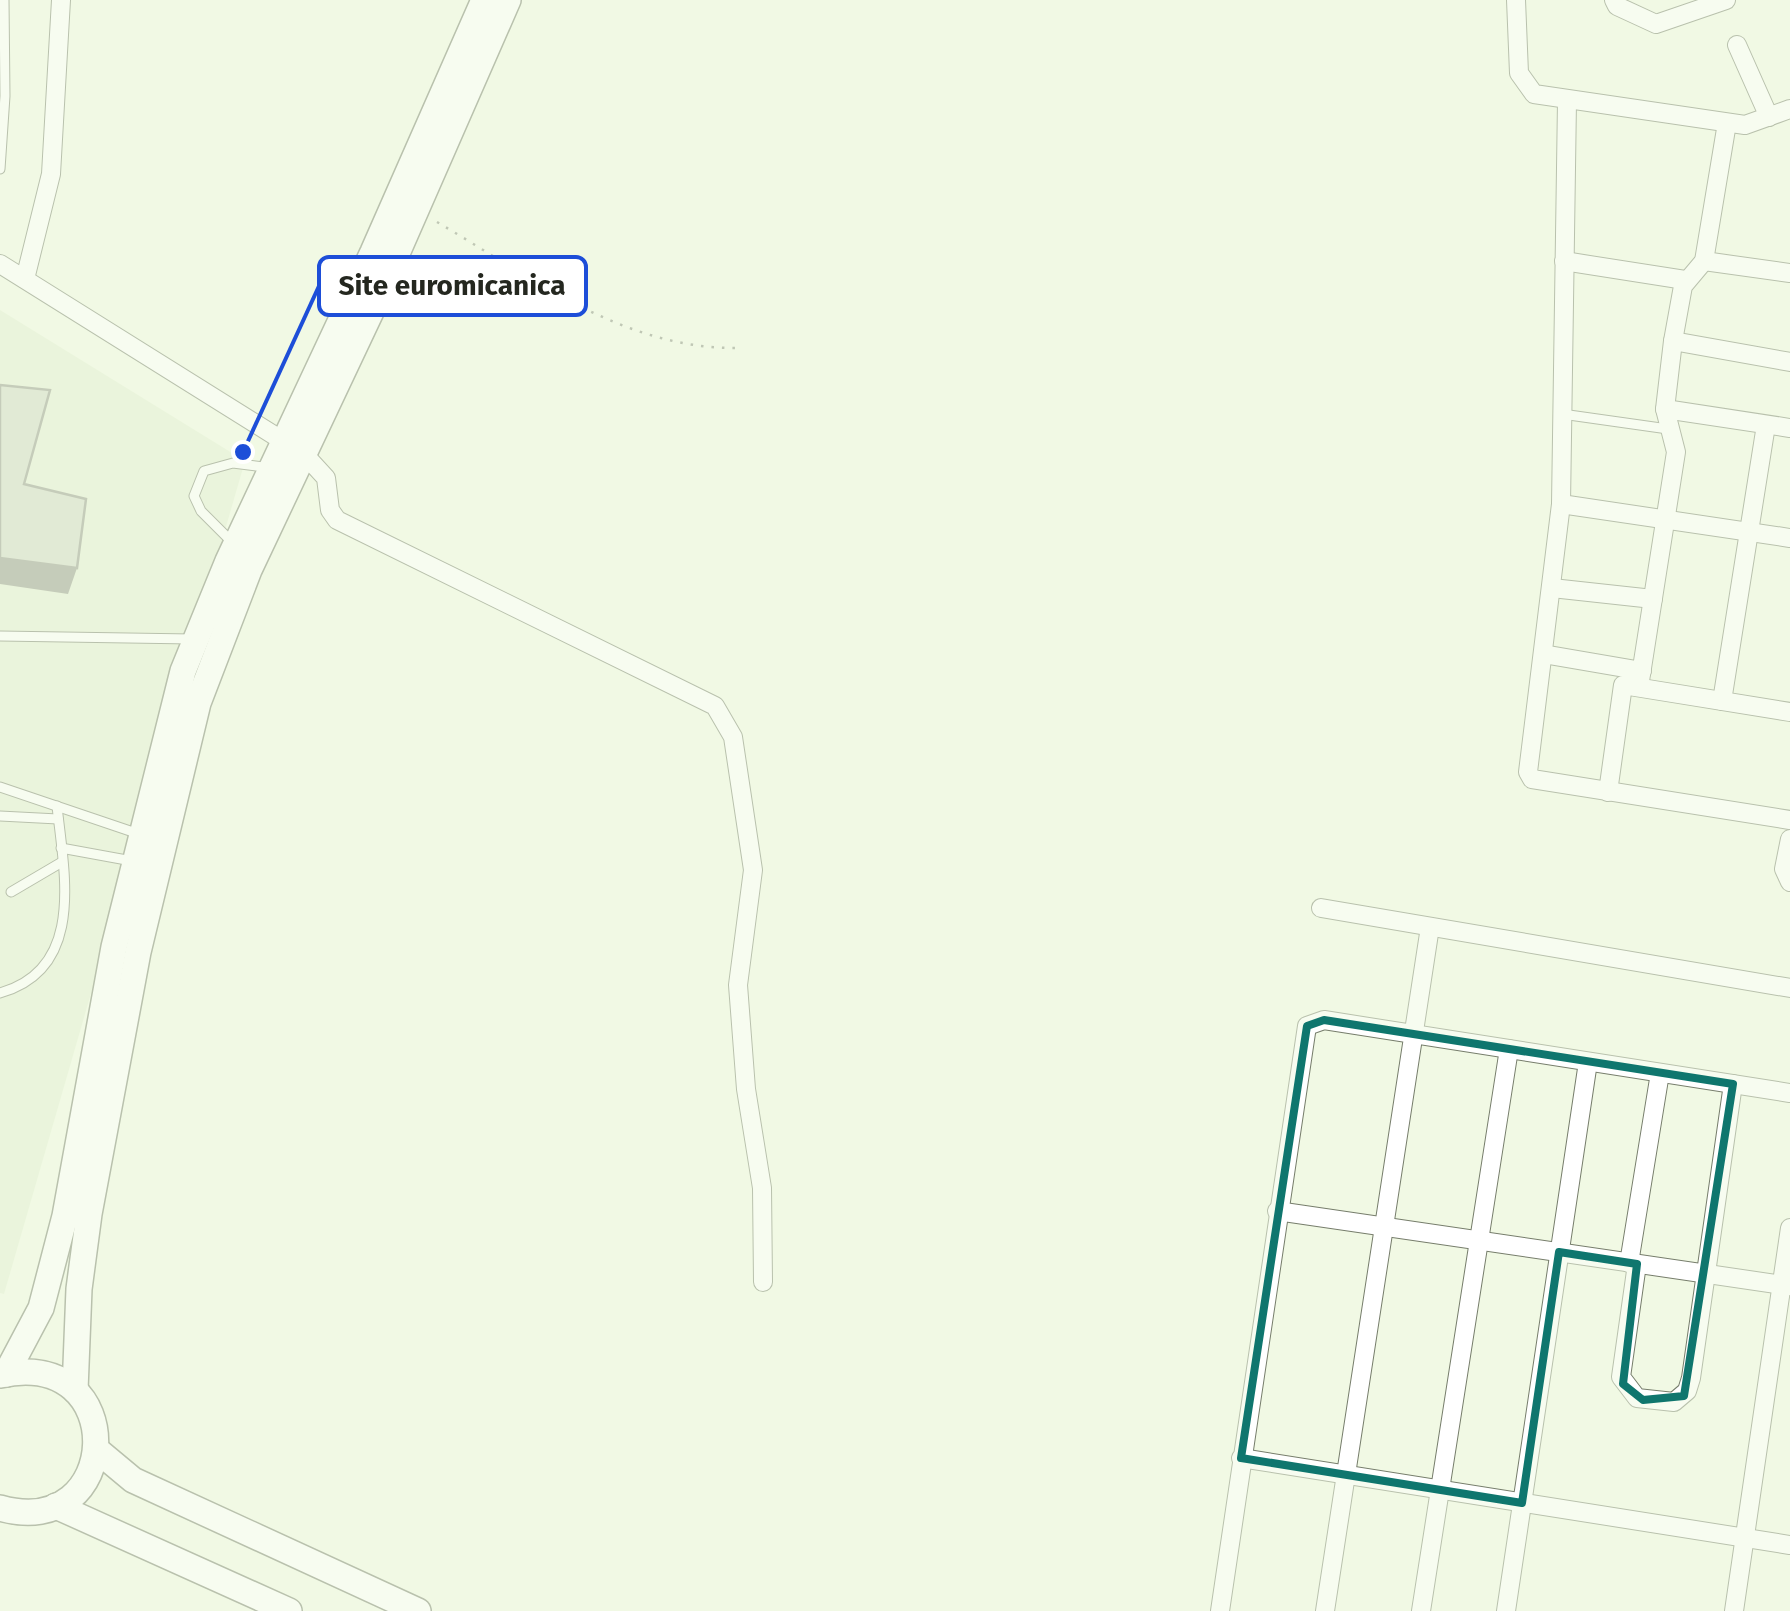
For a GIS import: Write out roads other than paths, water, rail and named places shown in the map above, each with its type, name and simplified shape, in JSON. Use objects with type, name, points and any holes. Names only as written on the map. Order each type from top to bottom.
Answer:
[{"type":"street","points":[[25,279],[50,174],[61,0]]},
{"type":"street","points":[[3,1375],[41,1308],[65,1216],[102,1005],[136,861],[153,838],[218,644],[295,449],[484,0]]},
{"type":"street","points":[[75,1390],[79,1289],[90,1214],[138,952],[153,838],[194,639],[274,468],[295,449],[416,209],[508,0]]},
{"type":"street","points":[[1516,0],[1522,83],[1534,94],[1727,124],[1745,125],[1790,109]]},
{"type":"street","points":[[1614,0],[1617,6],[1656,24],[1726,0]]},
{"type":"street","points":[[1736,45],[1770,117]]},
{"type":"street","points":[[1567,101],[1561,504],[1530,777],[1790,820]]},
{"type":"street","points":[[1640,679],[1676,448],[1665,408],[1673,341],[1685,280],[1704,261],[1727,124]]},
{"type":"street","points":[[1564,261],[1685,280]]},
{"type":"street","points":[[1704,261],[1790,273]]},
{"type":"street","points":[[0,264],[295,449],[326,478],[330,510],[336,520],[715,706],[726,718],[733,737],[753,870],[738,985],[746,1089],[762,1188],[762,1282]]},
{"type":"street","points":[[1673,341],[1790,362]]},
{"type":"street","points":[[1665,408],[1790,428]]},
{"type":"street","points":[[1722,701],[1766,425]]},
{"type":"street","points":[[1561,504],[1790,538]]},
{"type":"street","points":[[1552,588],[1653,599]]},
{"type":"street","points":[[1543,654],[1722,701],[1790,712]]},
{"type":"street","points":[[1608,792],[1622,686],[1640,679]]},
{"type":"street","points":[[1790,839],[1784,870],[1790,882]]},
{"type":"street","points":[[1321,908],[1790,988]]},
{"type":"street","points":[[1325,1611],[1430,926]]},
{"type":"street","points":[[1220,1611],[1307,1026],[1324,1020],[1790,1093]]},
{"type":"street","points":[[1421,1611],[1509,1049]]},
{"type":"street","points":[[1506,1611],[1588,1062]]},
{"type":"street","points":[[1660,1073],[1620,1377],[1630,1395],[1643,1400],[1674,1402],[1687,1391],[1733,1084]]},
{"type":"street","points":[[1277,1211],[1786,1286]]},
{"type":"street","points":[[1734,1611],[1786,1286],[1790,1228]]},
{"type":"street","points":[[3,1375],[42,1372],[75,1390],[90,1409],[97,1450],[82,1487],[56,1506],[6,1513]]},
{"type":"street","points":[[97,1450],[132,1480],[418,1611]]},
{"type":"street","points":[[1242,1458],[1790,1545]]},
{"type":"street","points":[[56,1506],[289,1611]]},
{"type":"lane","points":[[0,170],[6,96],[4,0]]},
{"type":"lane","points":[[1562,414],[1671,429]]},
{"type":"lane","points":[[236,545],[200,512],[194,496],[204,471],[233,462],[274,468]]},
{"type":"lane","points":[[0,636],[194,639]]},
{"type":"lane","points":[[0,787],[153,838]]},
{"type":"lane","points":[[0,992],[34,976],[57,948],[66,915],[57,806]]},
{"type":"lane","points":[[0,816],[58,818]]},
{"type":"lane","points":[[61,848],[136,861]]},
{"type":"lane","points":[[11,892],[62,862]]},
{"type":"place","name":"Site euromicanica","points":[[243,452]]}]
